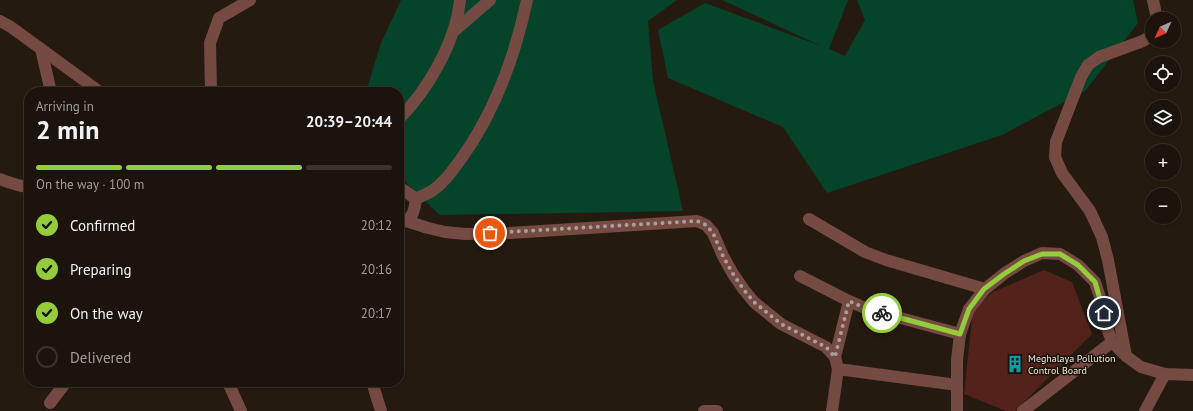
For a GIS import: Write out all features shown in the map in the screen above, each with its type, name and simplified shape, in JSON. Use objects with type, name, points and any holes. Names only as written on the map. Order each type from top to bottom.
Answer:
[{"type":"street","points":[[211,87],[210,43],[219,18],[250,0]]},
{"type":"street","points":[[404,113],[427,85],[445,51],[453,32],[460,0]]},
{"type":"street","points":[[453,32],[490,0]]},
{"type":"street","points":[[416,199],[432,191],[450,175],[469,148],[486,118],[508,68],[521,28],[527,0]]},
{"type":"street","points":[[1153,0],[1156,12]]},
{"type":"street","points":[[0,21],[93,87]]},
{"type":"street","points":[[1126,356],[1108,260],[1102,237],[1090,211],[1062,173],[1056,157],[1056,142],[1081,77],[1088,65],[1099,57],[1145,40]]},
{"type":"street","points":[[40,49],[50,87]]},
{"type":"street","points":[[0,179],[11,184],[24,186]]},
{"type":"street","points":[[404,190],[416,199]]},
{"type":"street","points":[[404,222],[413,214],[416,199]]},
{"type":"street","points":[[809,219],[865,252],[886,260],[984,289]]},
{"type":"street","points":[[404,223],[445,232],[465,234],[510,233],[697,221],[706,225],[713,233],[723,256],[744,290],[754,302],[781,324],[826,347],[837,363],[957,385]]},
{"type":"street","points":[[957,411],[957,360],[960,334],[969,309],[984,289],[1024,261],[1042,254],[1060,254],[1078,265],[1095,282],[1112,342],[1126,356],[1141,366],[1165,374],[1193,375]]},
{"type":"street","points":[[800,276],[867,309],[960,334]]},
{"type":"street","points":[[832,411],[837,363],[849,301]]},
{"type":"street","points":[[1028,409],[1112,342]]},
{"type":"street","points":[[1145,411],[1165,374]]},
{"type":"street","points":[[50,403],[62,387]]},
{"type":"street","points":[[230,387],[241,411]]},
{"type":"street","points":[[374,387],[381,411]]},
{"type":"street","points":[[704,411],[717,411]]},
{"type":"green space","points":[[401,0],[677,0],[648,21],[653,81],[683,211],[440,215],[409,186],[404,178],[404,87],[368,87],[381,43]]},
{"type":"green space","points":[[722,0],[848,0],[829,49],[845,56],[865,20],[857,0],[1133,0],[1138,23],[1085,91],[1002,135],[827,193],[783,127],[668,78],[658,30],[705,3],[821,46]]},
{"type":"building","name":"Meghalaya Pollution Control Board","points":[[1044,270],[1072,282],[1092,334],[1015,411],[1006,411],[964,394],[973,309],[993,292]]},
{"type":"way so far","points":[[490,233],[697,221],[706,225],[713,233],[733,274],[754,302],[781,324],[826,347],[835,357],[849,301],[867,309],[882,313]]},
{"type":"place","name":"Meghalaya Pollution Control Board","points":[[1015,364]]},
{"type":"route","points":[[882,313],[960,334],[969,309],[984,289],[1024,261],[1042,254],[1060,254],[1078,265],[1095,282],[1104,313]]}]
